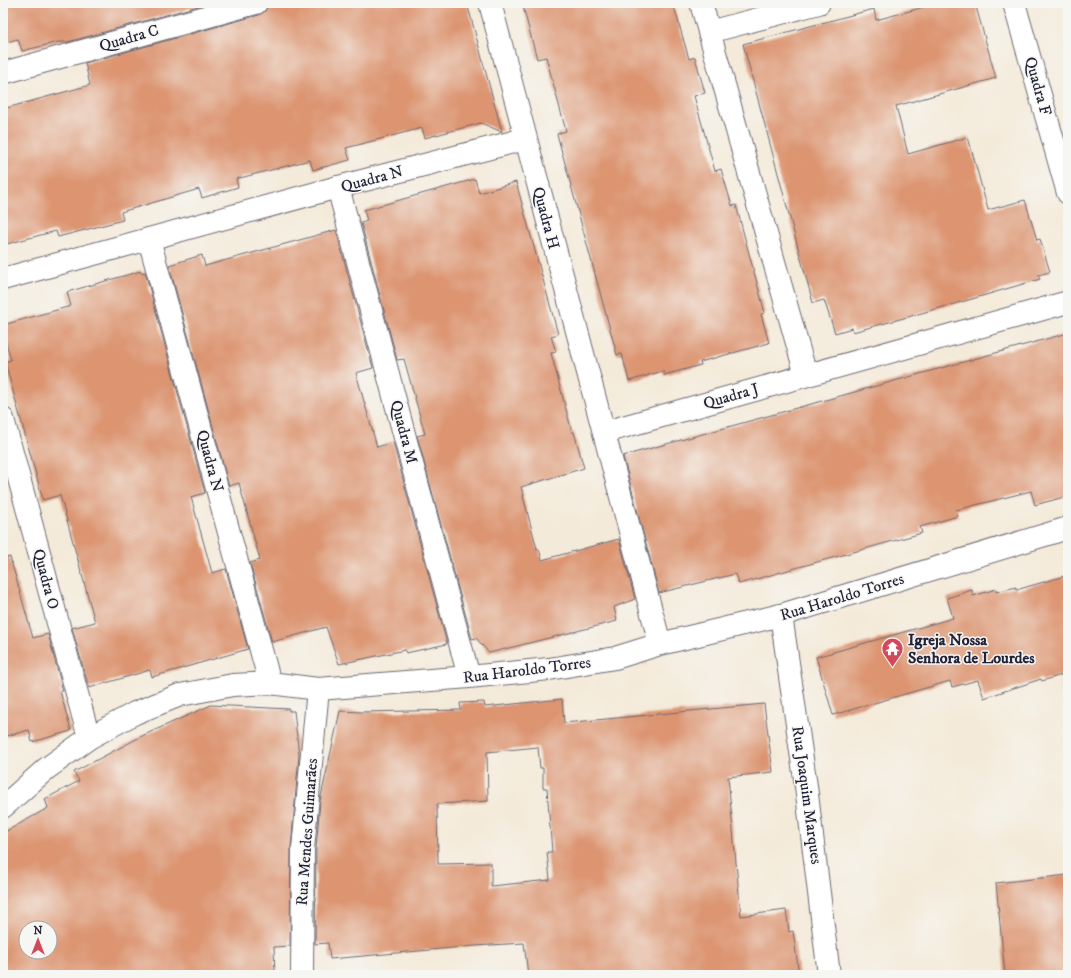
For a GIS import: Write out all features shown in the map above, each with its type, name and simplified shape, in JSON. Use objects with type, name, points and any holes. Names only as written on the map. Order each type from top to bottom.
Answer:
[{"type":"street","name":"Quadra C","points":[[3,73],[256,3]]},
{"type":"street","name":"Quadra H","points":[[490,3],[525,139],[605,432]]},
{"type":"street","points":[[701,3],[806,375]]},
{"type":"street","points":[[709,32],[819,3]]},
{"type":"street","name":"Quadra F","points":[[1014,3],[1068,193]]},
{"type":"street","name":"Quadra N","points":[[3,279],[338,187],[525,139]]},
{"type":"street","name":"Quadra M","points":[[338,187],[469,677]]},
{"type":"street","name":"Quadra N","points":[[149,239],[270,683]]},
{"type":"street","name":"Quadra J","points":[[605,432],[1068,302]]},
{"type":"street","name":"Quadra O","points":[[3,419],[89,738]]},
{"type":"street","points":[[605,432],[660,644]]},
{"type":"street","name":"Rua Haroldo Torres","points":[[3,807],[46,769],[89,738],[135,713],[180,695],[233,685],[270,683],[318,689],[469,677],[548,669],[615,658],[660,644],[781,615],[1068,528]]},
{"type":"street","name":"Rua Joaquim Marques","points":[[781,615],[806,786],[829,975]]},
{"type":"street","name":"Rua Mendes Guimarães","points":[[302,975],[303,850],[318,689]]},
{"type":"building","points":[[3,3],[209,3],[68,42],[58,42],[22,51],[18,39],[3,43]]},
{"type":"building","points":[[268,3],[467,3],[502,132],[481,123],[425,138],[422,128],[346,148],[350,160],[313,170],[310,160],[236,179],[238,187],[202,198],[199,189],[121,212],[123,220],[58,237],[56,231],[3,245],[3,109],[90,85],[85,63],[259,15],[265,11]]},
{"type":"building","points":[[522,3],[673,3],[689,59],[695,57],[705,93],[694,96],[715,171],[721,169],[732,206],[736,205],[765,313],[761,314],[769,343],[700,362],[701,365],[664,375],[663,371],[629,381],[622,354],[617,355],[557,134],[566,131],[546,57],[537,59]]},
{"type":"building","points":[[939,3],[975,3],[996,78],[896,106],[908,154],[968,137],[988,210],[1025,200],[1037,240],[1040,239],[1050,272],[1038,275],[1040,279],[965,301],[853,332],[852,328],[835,333],[824,300],[813,303],[743,44],[874,9],[876,20]]},
{"type":"building","points":[[475,179],[479,193],[516,182],[558,334],[551,336],[556,352],[551,353],[572,432],[574,432],[584,468],[521,487],[537,549],[539,549],[542,560],[619,539],[635,599],[614,607],[617,621],[489,653],[476,638],[472,639],[417,436],[425,434],[404,359],[397,360],[361,223],[367,221],[364,210]]},
{"type":"building","points":[[336,230],[373,368],[356,373],[377,447],[393,442],[447,644],[406,653],[405,650],[339,664],[326,627],[272,642],[250,563],[260,560],[239,483],[229,486],[169,265],[202,255],[205,266]]},
{"type":"building","points":[[141,271],[141,273],[145,272],[205,493],[191,497],[212,573],[226,569],[248,649],[152,677],[150,670],[89,688],[72,628],[95,622],[60,495],[43,500],[5,362],[11,360],[3,332],[3,325],[71,306],[67,292]]},
{"type":"building","points":[[1068,333],[1068,496],[1035,505],[1031,491],[956,510],[958,516],[920,527],[922,533],[739,584],[735,574],[659,593],[623,456]]},
{"type":"building","points":[[10,557],[33,638],[48,634],[63,691],[60,691],[71,731],[32,742],[29,730],[3,737],[3,558]]},
{"type":"building","points":[[1068,575],[1068,673],[1042,681],[1041,679],[984,698],[978,680],[952,687],[950,681],[833,715],[816,657],[953,618],[947,598],[972,590],[973,596],[996,589],[996,592],[1016,587],[1016,590]]},
{"type":"building","points":[[562,699],[564,723],[764,704],[773,772],[728,777],[741,916],[786,910],[789,932],[793,931],[799,975],[528,975],[524,943],[330,959],[328,943],[315,944],[316,850],[320,801],[340,711],[461,710],[460,703],[484,702],[485,707]],"holes":[[[538,747],[540,768],[543,768],[543,788],[547,788],[552,852],[547,852],[550,880],[491,886],[491,863],[438,864],[437,804],[488,801],[487,752]]]},
{"type":"building","points":[[211,705],[289,709],[289,711],[294,711],[299,755],[291,848],[290,946],[274,947],[275,975],[3,975],[3,833],[48,808],[45,799],[79,781],[74,772],[144,735]]},
{"type":"building","points":[[1068,875],[1068,975],[1005,975],[996,883]]},
{"type":"place","name":"Igreja Nossa Senhora de Lourdes","points":[[893,668]]}]
